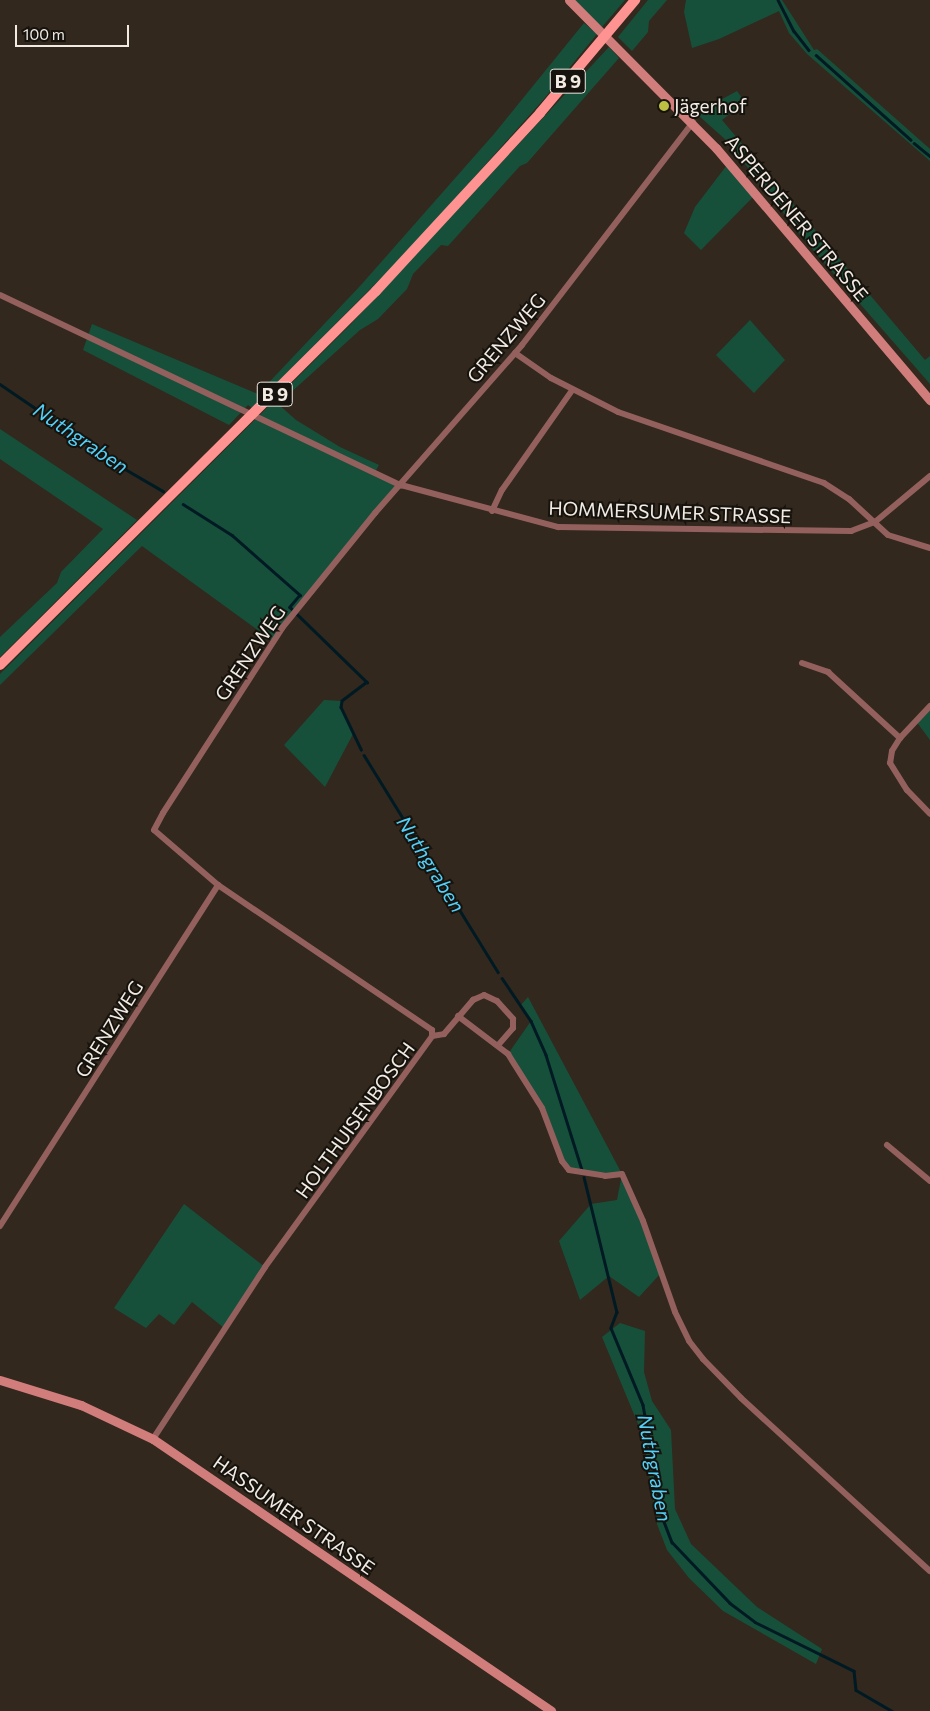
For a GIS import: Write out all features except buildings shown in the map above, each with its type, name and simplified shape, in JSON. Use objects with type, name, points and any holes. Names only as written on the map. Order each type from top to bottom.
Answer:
[{"type":"main road","name":"B 9","points":[[0,665],[376,292],[483,178],[597,48],[635,0]]},
{"type":"street","name":"ASPERDENER STRASSE","points":[[569,0],[693,122],[930,400]]},
{"type":"street","name":"GRENZWEG","points":[[0,1226],[218,885],[154,830],[282,628],[515,352],[605,240],[693,122]]},
{"type":"street","name":"HOMMERSUMER STRASSE","points":[[0,295],[209,392],[401,485],[492,511],[558,527],[852,532],[875,522],[930,476]]},
{"type":"street","points":[[515,352],[573,390],[653,425],[803,474],[849,499],[888,534],[930,548]]},
{"type":"street","points":[[492,511],[502,490],[573,390]]},
{"type":"street","points":[[802,663],[828,672],[900,738]]},
{"type":"street","points":[[930,706],[900,738],[892,751],[890,763],[907,790],[930,814]]},
{"type":"street","name":"HOLTHUISENBOSCH","points":[[152,1439],[265,1268],[432,1036],[432,1030],[218,885]]},
{"type":"street","points":[[432,1036],[444,1034],[458,1016],[480,996],[493,997],[513,1019],[513,1028],[500,1044]]},
{"type":"street","points":[[458,1016],[500,1044],[542,1108],[562,1161],[569,1170],[605,1176],[622,1174],[628,1183],[675,1312],[689,1341],[703,1359],[741,1398],[930,1571]]},
{"type":"street","points":[[887,1145],[930,1182]]},
{"type":"street","name":"HASSUMER STRASSE","points":[[0,1380],[81,1405],[152,1439],[551,1711]]},
{"type":"green space","points":[[575,0],[625,0],[602,27]]},
{"type":"green space","points":[[648,0],[667,0],[649,21],[648,32],[632,51],[618,37]]},
{"type":"green space","points":[[686,0],[782,0],[814,50],[817,49],[930,149],[930,161],[807,54],[789,33],[779,11],[719,39],[692,48],[684,12]]},
{"type":"green space","points":[[584,23],[597,34],[543,100],[408,251],[252,408],[248,405],[229,425],[83,350],[92,324],[258,394],[361,285],[494,134]]},
{"type":"green space","points":[[609,47],[619,58],[527,163],[520,166],[448,246],[441,245],[413,274],[407,289],[378,319],[360,330],[278,404],[296,420],[340,447],[379,465],[375,472],[401,485],[273,641],[142,546],[0,685],[0,674],[351,324]]},
{"type":"green space","points":[[737,91],[745,102],[722,120],[925,360],[930,356],[930,384],[807,243],[727,141],[698,115],[704,109]]},
{"type":"green space","points":[[727,165],[753,197],[701,250],[684,233],[695,207]]},
{"type":"green space","points":[[750,320],[785,360],[754,393],[716,355]]},
{"type":"green space","points":[[0,429],[137,520],[0,657],[0,637],[57,583],[61,572],[103,529],[0,459]]},
{"type":"green space","points":[[324,700],[342,701],[341,707],[353,734],[325,787],[284,745]]},
{"type":"green space","points":[[930,706],[930,740],[916,721]]},
{"type":"green space","points":[[528,997],[622,1174],[605,1176],[569,1170],[542,1108],[508,1054],[531,1021],[520,1006]]},
{"type":"green space","points":[[622,1174],[661,1273],[639,1297],[609,1276],[580,1300],[559,1241],[591,1204],[617,1200]]},
{"type":"green space","points":[[184,1204],[265,1267],[224,1328],[192,1302],[174,1325],[159,1314],[146,1328],[114,1308]]},
{"type":"green space","points":[[620,1323],[645,1331],[644,1372],[652,1401],[671,1430],[675,1509],[691,1544],[757,1607],[822,1649],[816,1664],[723,1611],[689,1578],[667,1550],[657,1524],[643,1436],[602,1337]]},
{"type":"waterway","points":[[778,0],[794,31],[809,50]]},
{"type":"waterway","points":[[816,55],[911,140]]},
{"type":"waterway","points":[[914,143],[930,156]]},
{"type":"waterway","name":"Nuthgraben","points":[[0,384],[120,466],[163,491]]},
{"type":"waterway","name":"Nuthgraben","points":[[183,504],[232,535],[300,595],[290,607],[293,610]]},
{"type":"waterway","name":"Nuthgraben","points":[[297,614],[367,682],[342,701],[341,707],[361,749]]},
{"type":"waterway","name":"Nuthgraben","points":[[364,755],[498,972]]},
{"type":"waterway","name":"Nuthgraben","points":[[502,978],[531,1021],[546,1055],[582,1170]]},
{"type":"waterway","name":"Nuthgraben","points":[[584,1177],[617,1312],[611,1328],[643,1405],[663,1519],[672,1542],[730,1603],[755,1622],[854,1671],[856,1690],[892,1711]]},
{"type":"place","name":"Jägerhof","points":[[664,106]]}]
